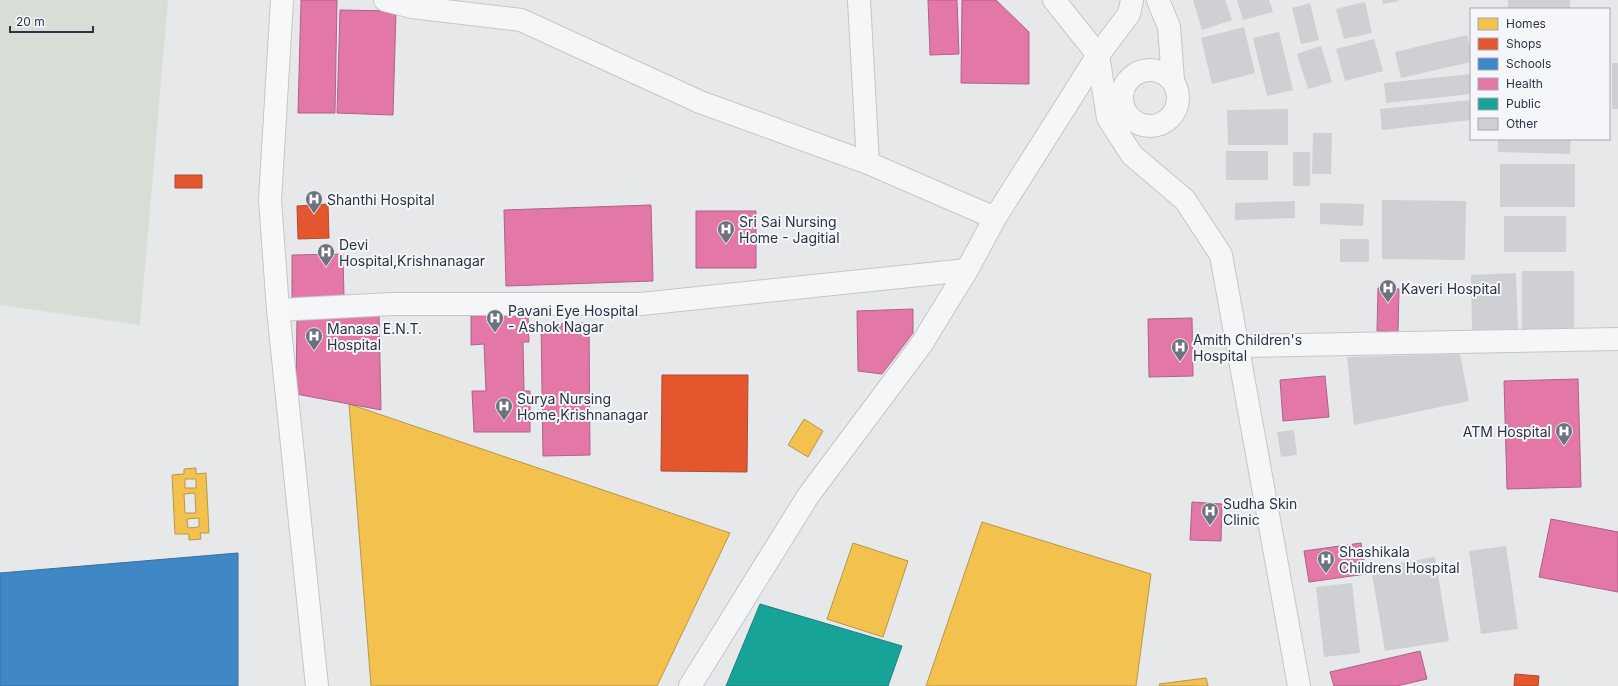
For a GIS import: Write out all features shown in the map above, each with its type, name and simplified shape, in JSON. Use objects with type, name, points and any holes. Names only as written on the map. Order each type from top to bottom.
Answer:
[{"type":"main road","points":[[282,0],[270,200],[278,310],[317,686]]},
{"type":"street","points":[[385,0],[412,6],[521,20],[700,102],[868,163],[994,218]]},
{"type":"street","points":[[858,0],[868,163]]},
{"type":"street","points":[[1054,0],[1098,55],[1115,109],[1137,124],[1146,127],[1165,123],[1173,116],[1177,108],[1177,88],[1173,80],[1169,27],[1158,0]]},
{"type":"street","points":[[690,686],[808,496],[921,345],[967,270],[994,218],[1098,55],[1129,14],[1132,0]]},
{"type":"street","points":[[1173,80],[1166,74],[1158,71],[1139,72],[1125,83],[1115,109],[1108,118],[1132,155],[1185,200],[1221,255],[1239,346],[1299,686]]},
{"type":"street","points":[[278,310],[392,304],[641,304],[967,270]]},
{"type":"street","points":[[1239,346],[1618,339]]},
{"type":"shaded area","points":[[0,0],[168,0],[140,325],[0,305]]},
{"type":"building: Homes","points":[[349,404],[730,533],[657,686],[371,686]]},
{"type":"building: Homes","points":[[804,419],[823,431],[808,457],[788,445]]},
{"type":"building: Homes","points":[[196,468],[196,474],[206,473],[209,533],[200,533],[201,539],[189,540],[189,534],[175,534],[172,475],[184,474],[184,469]],"holes":[[[185,479],[196,479],[196,488],[185,488]],[[195,493],[196,513],[185,513],[184,494]],[[199,518],[199,527],[188,528],[187,519]]]},
{"type":"building: Homes","points":[[982,522],[1151,574],[1136,686],[926,686]]},
{"type":"building: Homes","points":[[853,543],[908,561],[883,637],[827,619]]},
{"type":"building: Homes","points":[[1206,678],[1208,686],[1160,686],[1159,684]]},
{"type":"building: Shops","points":[[175,175],[202,175],[202,188],[175,188]]},
{"type":"building: Shops","points":[[328,204],[329,238],[298,239],[297,206]]},
{"type":"building: Shops","points":[[662,375],[748,375],[747,472],[661,471]]},
{"type":"building: Shops","points":[[1515,674],[1539,676],[1538,686],[1514,686]]},
{"type":"building: Schools","points":[[238,553],[238,686],[0,686],[0,573]]},
{"type":"building: Health","points":[[301,0],[337,0],[335,113],[298,113]]},
{"type":"building: Health","points":[[928,0],[957,0],[959,54],[930,55]]},
{"type":"building: Health","points":[[962,0],[996,0],[1029,32],[1029,84],[961,83]]},
{"type":"building: Health","points":[[340,10],[396,11],[393,115],[337,113]]},
{"type":"building: Health","points":[[651,205],[653,281],[506,286],[504,210]]},
{"type":"building: Health","points":[[696,211],[756,211],[756,268],[696,268]]},
{"type":"building: Health","points":[[343,254],[344,298],[292,299],[292,255]]},
{"type":"building: Health","points":[[1378,288],[1399,289],[1398,332],[1377,331]]},
{"type":"building: Health","points":[[913,309],[913,333],[882,374],[858,371],[857,311]]},
{"type":"building: Health","points":[[528,314],[529,342],[523,342],[524,391],[530,391],[530,432],[474,432],[472,391],[486,391],[484,344],[471,345],[471,316]]},
{"type":"building: Health","points":[[379,315],[381,410],[296,394],[297,316]]},
{"type":"building: Health","points":[[1192,318],[1193,376],[1149,377],[1148,319]]},
{"type":"building: Health","points":[[589,323],[590,455],[543,456],[541,324]]},
{"type":"building: Health","points":[[1325,376],[1329,417],[1283,421],[1280,380]]},
{"type":"building: Health","points":[[1578,379],[1581,487],[1507,489],[1504,381]]},
{"type":"building: Health","points":[[1192,502],[1222,504],[1221,541],[1190,540]]},
{"type":"building: Health","points":[[1551,519],[1618,532],[1618,592],[1539,577]]},
{"type":"building: Health","points":[[1361,543],[1366,574],[1309,582],[1304,551]]},
{"type":"building: Health","points":[[1420,651],[1427,679],[1397,686],[1334,686],[1330,672]]},
{"type":"building: Public","points":[[760,604],[902,646],[888,686],[726,686]]},
{"type":"building: Other","points":[[1193,0],[1225,0],[1232,20],[1202,30]]},
{"type":"building: Other","points":[[1237,0],[1269,0],[1273,12],[1243,20]]},
{"type":"building: Other","points":[[1382,0],[1398,0],[1399,1],[1383,4]]},
{"type":"building: Other","points":[[1508,0],[1570,0],[1570,8],[1508,8]]},
{"type":"building: Other","points":[[1365,2],[1372,33],[1344,39],[1336,9]]},
{"type":"building: Other","points":[[1310,3],[1319,40],[1301,44],[1292,8]]},
{"type":"building: Other","points":[[1244,27],[1255,73],[1212,84],[1201,38]]},
{"type":"building: Other","points":[[1279,32],[1293,90],[1267,96],[1253,38]]},
{"type":"building: Other","points":[[1467,35],[1470,47],[1470,62],[1401,78],[1395,52]]},
{"type":"building: Other","points":[[1374,39],[1383,71],[1345,81],[1336,49]]},
{"type":"building: Other","points":[[1321,46],[1332,82],[1308,89],[1297,54]]},
{"type":"building: Other","points":[[1612,63],[1618,63],[1618,109],[1612,109]]},
{"type":"building: Other","points":[[1470,74],[1470,94],[1386,103],[1384,83]]},
{"type":"building: Other","points":[[1470,100],[1470,120],[1382,130],[1380,109]]},
{"type":"building: Other","points":[[1288,109],[1288,145],[1228,145],[1227,110]]},
{"type":"building: Other","points":[[1313,133],[1332,133],[1331,174],[1312,174]]},
{"type":"building: Other","points":[[1498,140],[1571,140],[1570,154],[1498,152]]},
{"type":"building: Other","points":[[1226,151],[1268,151],[1268,180],[1226,180]]},
{"type":"building: Other","points":[[1293,152],[1310,152],[1310,186],[1293,186]]},
{"type":"building: Other","points":[[1500,164],[1575,164],[1575,207],[1500,207]]},
{"type":"building: Other","points":[[1382,200],[1466,201],[1465,260],[1382,259]]},
{"type":"building: Other","points":[[1295,201],[1295,218],[1235,220],[1235,203]]},
{"type":"building: Other","points":[[1320,203],[1364,204],[1363,226],[1320,224]]},
{"type":"building: Other","points":[[1504,216],[1566,216],[1566,252],[1504,252]]},
{"type":"building: Other","points":[[1340,239],[1369,239],[1369,262],[1340,262]]},
{"type":"building: Other","points":[[1522,271],[1574,271],[1574,332],[1522,332]]},
{"type":"building: Other","points":[[1516,273],[1518,329],[1472,330],[1471,275]]},
{"type":"building: Other","points":[[1460,354],[1469,401],[1354,425],[1347,357]]},
{"type":"building: Other","points":[[1294,430],[1297,455],[1281,457],[1277,432]]},
{"type":"building: Other","points":[[1506,546],[1518,629],[1481,634],[1469,551]]},
{"type":"building: Other","points":[[1435,557],[1449,641],[1385,651],[1371,568]]},
{"type":"building: Other","points":[[1352,583],[1360,653],[1324,657],[1316,587]]},
{"type":"place","name":"Shanthi Hospital","points":[[314,214]]},
{"type":"place","name":"Sri Sai Nursing Home - Jagitial","points":[[726,244]]},
{"type":"place","name":"Devi Hospital,Krishnanagar","points":[[326,267]]},
{"type":"place","name":"Kaveri Hospital","points":[[1388,303]]},
{"type":"place","name":"Pavani Eye Hospital - Ashok Nagar","points":[[495,333]]},
{"type":"place","name":"Manasa E.N.T. Hospital","points":[[314,351]]},
{"type":"place","name":"Amith Children's Hospital","points":[[1180,362]]},
{"type":"place","name":"Surya Nursing Home,Krishnanagar","points":[[504,421]]},
{"type":"place","name":"ATM Hospital","points":[[1564,446]]},
{"type":"place","name":"Sudha Skin Clinic","points":[[1210,526]]},
{"type":"place","name":"Shashikala Childrens Hospital","points":[[1326,574]]}]
